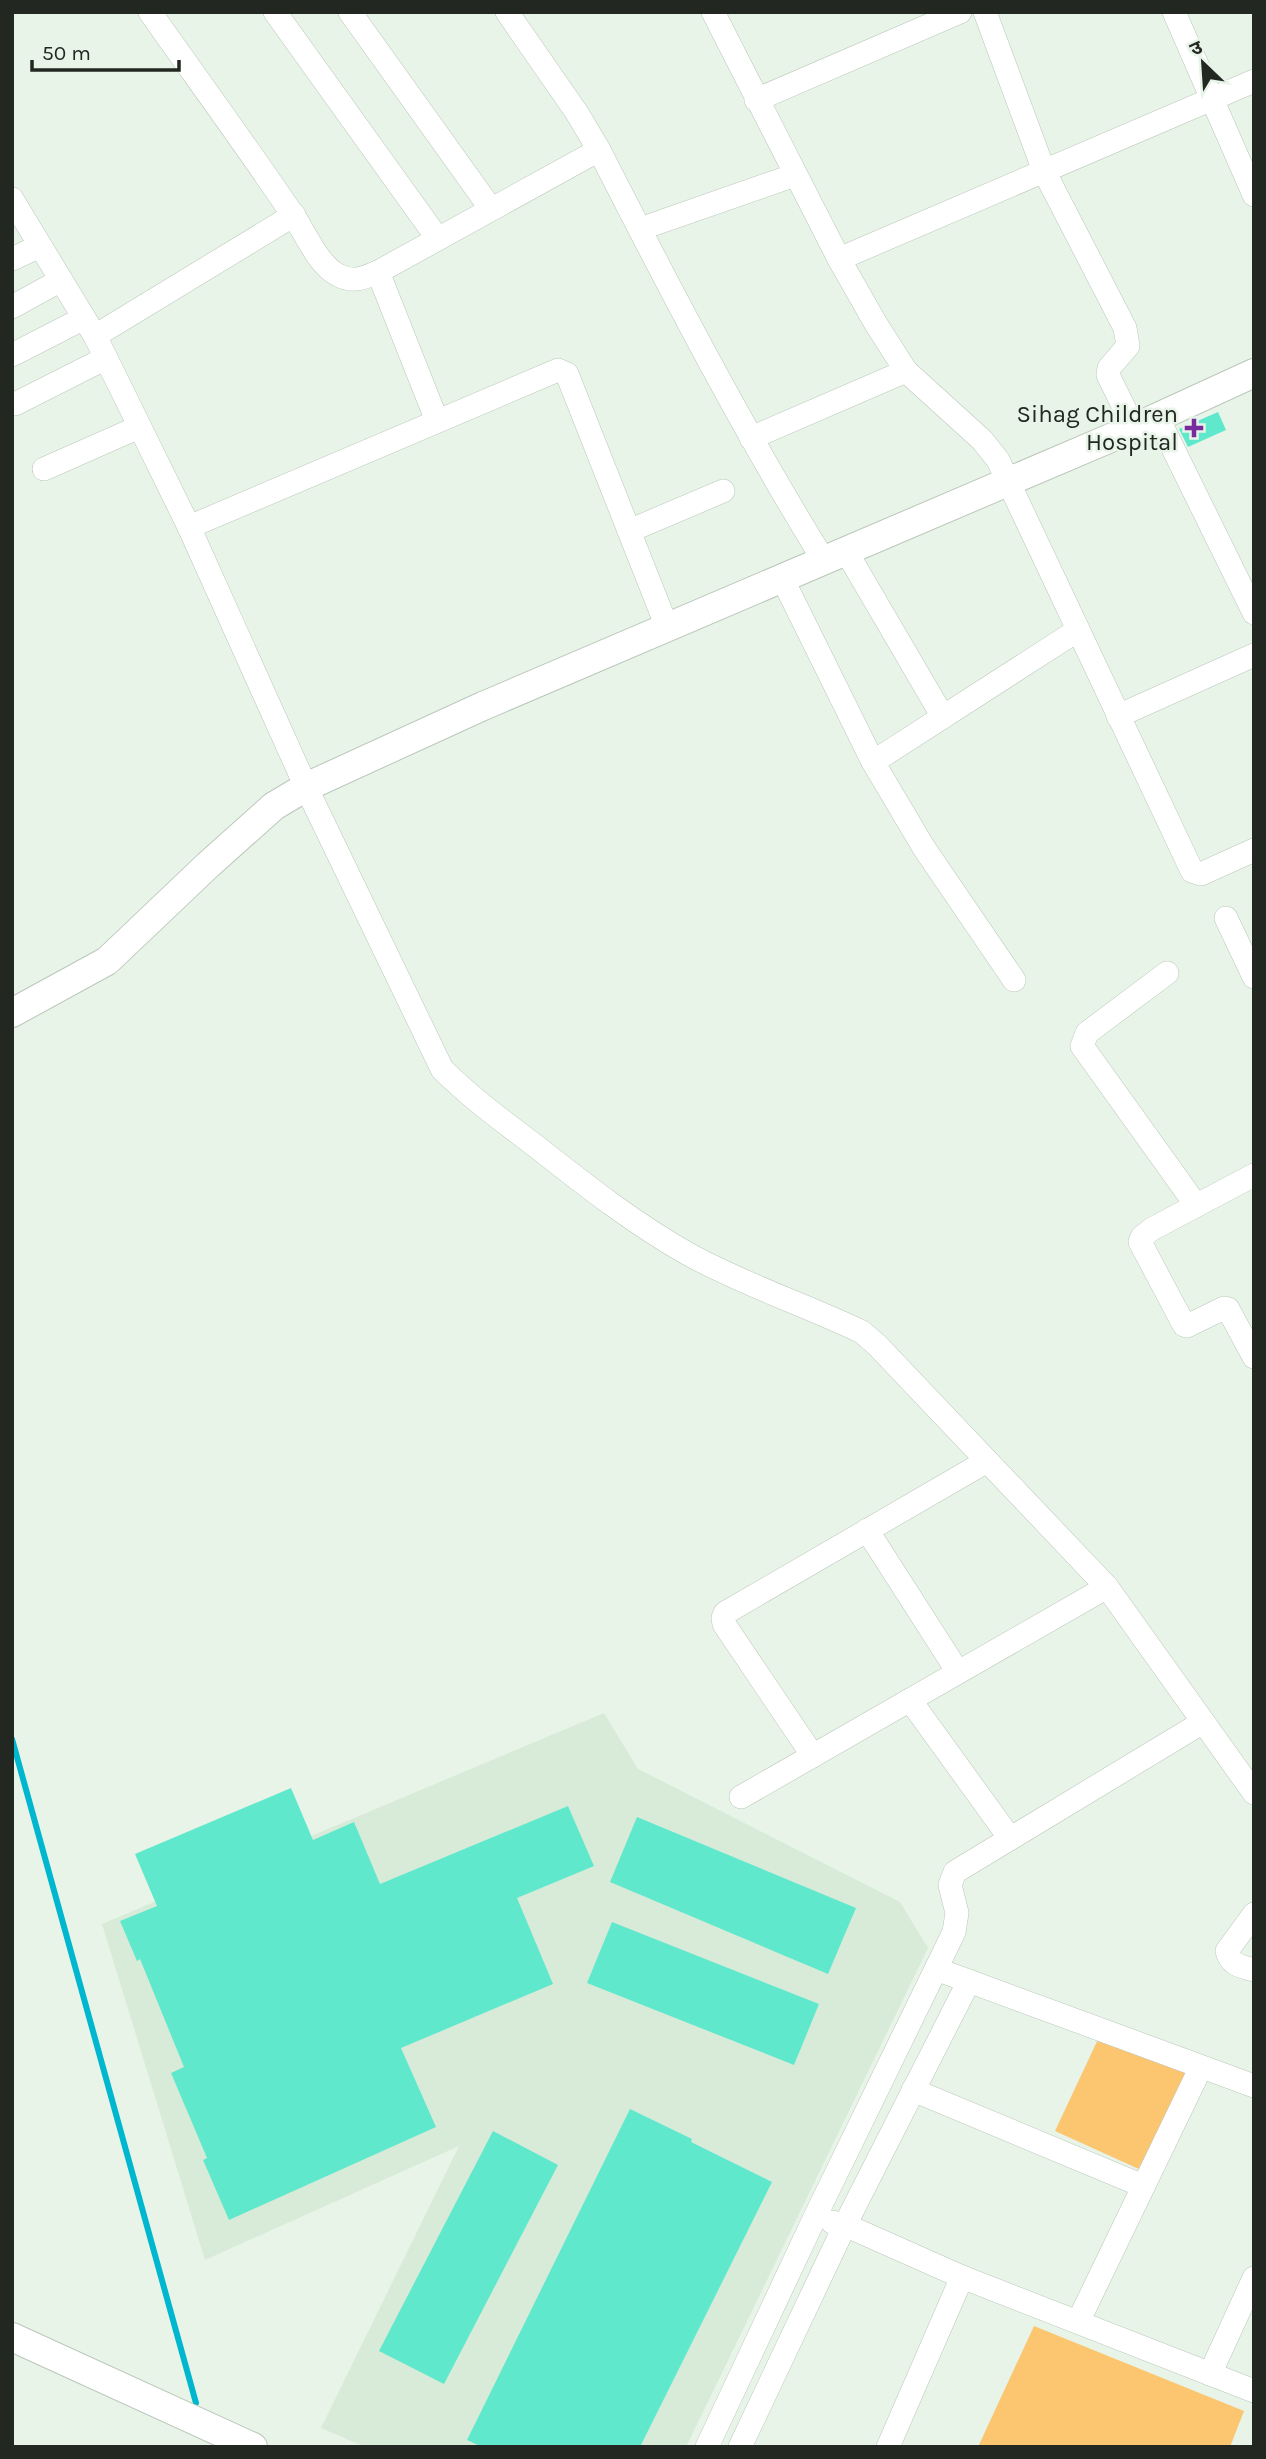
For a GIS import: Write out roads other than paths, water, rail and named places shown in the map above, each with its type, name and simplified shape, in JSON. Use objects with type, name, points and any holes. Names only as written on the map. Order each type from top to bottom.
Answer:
[{"type":"street","points":[[150,12],[294,215],[327,268],[352,281],[379,272],[599,150]]},
{"type":"street","points":[[275,12],[438,239]]},
{"type":"street","points":[[350,12],[491,209]]},
{"type":"street","points":[[507,12],[577,113],[599,150],[751,439],[835,556],[943,717]]},
{"type":"street","points":[[713,12],[795,175],[876,324],[906,371],[982,440],[998,460],[1192,871],[1201,874],[1254,850]]},
{"type":"street","points":[[756,100],[960,12]]},
{"type":"street","points":[[985,12],[1044,171],[1128,337],[1128,345],[1109,368],[1108,374],[1146,423],[1254,613]]},
{"type":"street","points":[[1174,12],[1254,195]]},
{"type":"street","points":[[839,259],[1254,81]]},
{"type":"street","points":[[640,229],[795,175]]},
{"type":"street","points":[[12,199],[106,358],[189,527],[306,787],[442,1069],[462,1089],[564,1169],[649,1230],[690,1255],[862,1332],[877,1345],[1107,1587],[1254,1793]]},
{"type":"street","points":[[12,355],[89,327],[294,215]]},
{"type":"street","points":[[12,259],[40,246]]},
{"type":"street","points":[[379,272],[437,421]]},
{"type":"street","points":[[12,307],[61,280]]},
{"type":"street","points":[[15,404],[106,358]]},
{"type":"street","points":[[189,527],[558,370],[567,374],[667,627]]},
{"type":"street","points":[[751,439],[906,371]]},
{"type":"street","points":[[12,1013],[107,961],[208,864],[274,806],[306,787],[483,706],[1146,423],[1254,373]]},
{"type":"street","points":[[44,469],[139,427]]},
{"type":"street","points":[[629,531],[723,491]]},
{"type":"street","points":[[782,579],[873,762],[924,848],[1014,980]]},
{"type":"street","points":[[873,762],[1078,629]]},
{"type":"street","points":[[1118,716],[1254,655]]},
{"type":"street","points":[[1226,918],[1254,977]]},
{"type":"street","points":[[1167,973],[1087,1033],[1083,1046],[1086,1055],[1196,1205]]},
{"type":"street","points":[[1254,1175],[1145,1234],[1140,1242],[1184,1325],[1194,1324],[1224,1308],[1228,1309],[1254,1357]]},
{"type":"street","points":[[813,1756],[724,1624],[725,1613],[987,1461]]},
{"type":"street","points":[[867,1530],[958,1672]]},
{"type":"street","points":[[741,1797],[1107,1587]]},
{"type":"street","points":[[911,1700],[1009,1837]]},
{"type":"street","points":[[707,2447],[954,1932],[957,1913],[950,1885],[955,1872],[1203,1722]]},
{"type":"street","points":[[1254,1914],[1227,1951],[1230,1959],[1238,1966],[1254,1970]]},
{"type":"street","points":[[936,1969],[1254,2086]]},
{"type":"street","points":[[740,2447],[845,2225],[968,1981]]},
{"type":"street","points":[[1078,2322],[1201,2067]]},
{"type":"street","points":[[913,2090],[1143,2186]]},
{"type":"street","points":[[815,2217],[845,2225],[962,2277],[1254,2391]]},
{"type":"street","points":[[887,2447],[962,2277]]},
{"type":"street","points":[[1210,2374],[1254,2278]]},
{"type":"street","points":[[12,2337],[253,2447]]},
{"type":"waterway","points":[[12,1739],[196,2403]]},
{"type":"place","name":"Sihag Children Hospital","points":[[1194,428]]}]
